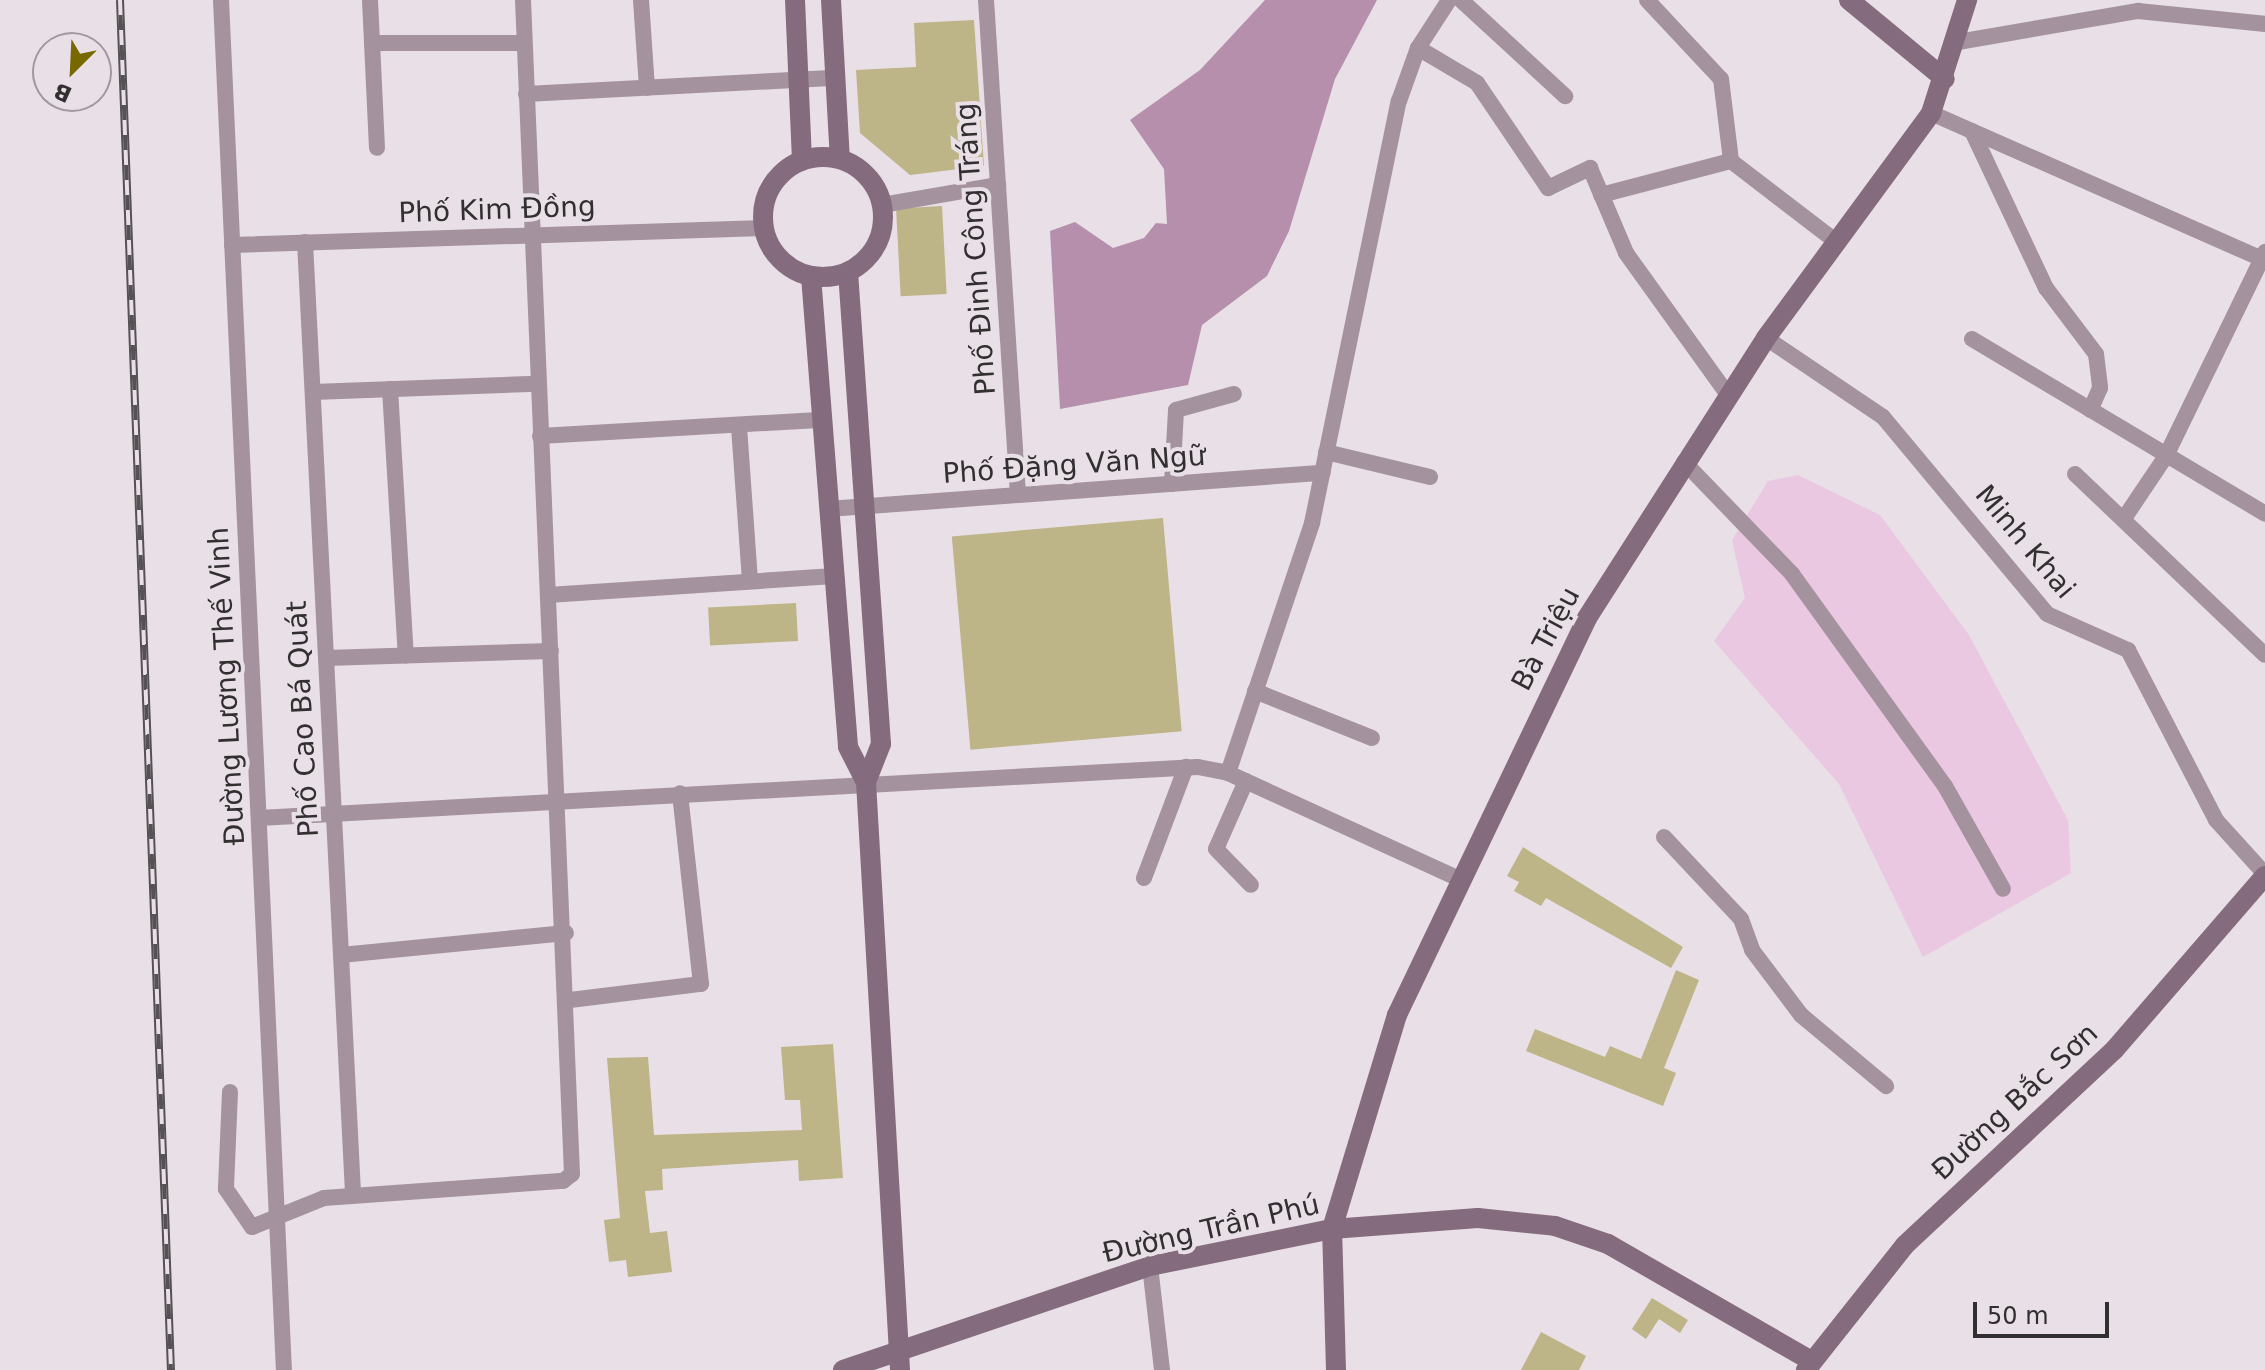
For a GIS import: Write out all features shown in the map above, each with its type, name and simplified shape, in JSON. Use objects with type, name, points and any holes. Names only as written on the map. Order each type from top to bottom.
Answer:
[{"type":"street","name":"Đường Lương Thế Vinh","points":[[221,0],[284,1370]]},
{"type":"street","points":[[370,0],[377,148]]},
{"type":"street","points":[[230,1092],[226,1189],[252,1227],[301,1203],[353,1194],[568,1179],[570,1000],[536,384],[523,0]]},
{"type":"street","points":[[641,0],[647,88]]},
{"type":"street","points":[[795,0],[802,161]]},
{"type":"street","points":[[831,0],[840,159]]},
{"type":"street","name":"Phố Đinh Công Tráng","points":[[986,0],[1018,495]]},
{"type":"street","points":[[1228,773],[1323,473],[1399,101],[1418,48],[1449,0]]},
{"type":"street","points":[[1461,0],[1565,96]]},
{"type":"street","points":[[1647,0],[1721,79],[1731,161],[1838,243]]},
{"type":"street","points":[[1849,0],[1945,79]]},
{"type":"street","name":"Bà Triệu","points":[[1336,1370],[1332,1229],[1388,1038],[1460,879],[1587,618],[1766,338],[1931,113],[1958,42],[1967,0]]},
{"type":"street","points":[[1958,42],[2138,11],[2265,24]]},
{"type":"street","points":[[372,43],[524,43]]},
{"type":"street","points":[[1418,48],[1477,83],[1548,188],[1590,168],[1626,253],[1728,395]]},
{"type":"street","points":[[526,94],[836,78]]},
{"type":"street","points":[[1931,113],[2264,257],[2166,456],[2125,517]]},
{"type":"street","points":[[1972,131],[2046,288],[2096,354],[2100,388],[2090,410]]},
{"type":"street","points":[[840,159],[867,177],[882,205],[877,244],[848,272],[811,276],[780,259],[764,228],[775,180],[802,161],[840,159]]},
{"type":"street","points":[[1601,195],[1731,161]]},
{"type":"street","points":[[882,205],[998,185]]},
{"type":"street","name":"Phố Kim Đồng","points":[[232,245],[764,228]]},
{"type":"street","name":"Phố Cao Bá Quát","points":[[305,242],[353,1194]]},
{"type":"street","points":[[848,272],[881,744],[866,782],[893,1349],[900,1370]]},
{"type":"street","points":[[811,276],[819,420],[848,747],[866,782]]},
{"type":"street","name":"Minh Khai","points":[[1766,338],[1883,417],[2047,614],[2128,650],[2216,820],[2265,875]]},
{"type":"street","points":[[1972,339],[2265,514]]},
{"type":"street","points":[[313,392],[536,384]]},
{"type":"street","points":[[390,389],[406,656]]},
{"type":"street","points":[[1172,484],[1176,410],[1234,394]]},
{"type":"street","points":[[540,436],[739,427],[819,420]]},
{"type":"street","points":[[739,427],[750,581]]},
{"type":"street","points":[[1326,452],[1430,477]]},
{"type":"street","points":[[1684,462],[1792,574],[1945,786],[2003,889]]},
{"type":"street","name":"Phố Đặng Văn Ngữ","points":[[828,509],[1323,473]]},
{"type":"street","points":[[2075,474],[2125,517],[2265,655]]},
{"type":"street","points":[[548,595],[833,576]]},
{"type":"street","points":[[840,651],[876,649]]},
{"type":"street","points":[[326,658],[551,651]]},
{"type":"street","points":[[1255,691],[1372,738]]},
{"type":"street","points":[[259,818],[866,782],[1186,767],[1228,773],[1460,879]]},
{"type":"street","points":[[1144,878],[1186,767]]},
{"type":"street","points":[[1246,781],[1216,849],[1251,885]]},
{"type":"street","points":[[570,1000],[701,984],[680,793]]},
{"type":"street","points":[[1664,837],[1741,919],[1752,950],[1801,1015],[1886,1086]]},
{"type":"street","name":"Đường Bắc Sơn","points":[[1808,1365],[1905,1245],[2186,976],[2265,875]]},
{"type":"street","points":[[341,955],[566,933]]},
{"type":"street","name":"Đường Trần Phú","points":[[843,1370],[893,1349],[1150,1266],[1332,1229],[1478,1218],[1555,1226],[1653,1265],[1808,1365]]},
{"type":"street","points":[[1150,1266],[1162,1370]]},
{"type":"street","points":[[879,1370],[893,1349]]},
{"type":"shaded area","points":[[1265,0],[1377,0],[1335,79],[1289,231],[1267,276],[1202,325],[1188,385],[1060,409],[1050,231],[1075,222],[1113,248],[1144,238],[1156,223],[1167,224],[1164,169],[1130,120],[1200,70]]},
{"type":"shaded area","points":[[1798,475],[1880,515],[1969,635],[2068,820],[2071,873],[1923,957],[1839,784],[1714,641],[1745,598],[1732,540],[1768,481]]},
{"type":"building","points":[[974,20],[984,166],[910,175],[860,133],[856,70],[916,67],[914,23]]},
{"type":"building","points":[[942,206],[947,294],[901,296],[896,208]]},
{"type":"building","points":[[1163,518],[1182,731],[970,750],[952,536]]},
{"type":"building","points":[[796,603],[798,641],[710,646],[708,608]]},
{"type":"building","points":[[1523,847],[1683,947],[1671,968],[1546,898],[1541,906],[1514,891],[1519,882],[1507,876]]},
{"type":"building","points":[[1676,970],[1699,980],[1664,1068],[1676,1073],[1663,1106],[1526,1051],[1535,1029],[1605,1057],[1610,1046],[1641,1059]]},
{"type":"building","points":[[833,1044],[843,1178],[799,1181],[798,1160],[662,1169],[663,1190],[645,1191],[650,1233],[667,1231],[672,1272],[628,1277],[626,1260],[609,1262],[604,1220],[620,1218],[607,1058],[648,1057],[654,1135],[802,1130],[800,1100],[785,1100],[781,1047]]},
{"type":"building","points":[[1652,1298],[1688,1320],[1680,1333],[1659,1319],[1646,1339],[1632,1329]]},
{"type":"building","points":[[1541,1332],[1586,1356],[1579,1370],[1521,1370]]},
{"type":"railway","points":[[120,0],[171,1370]]}]
